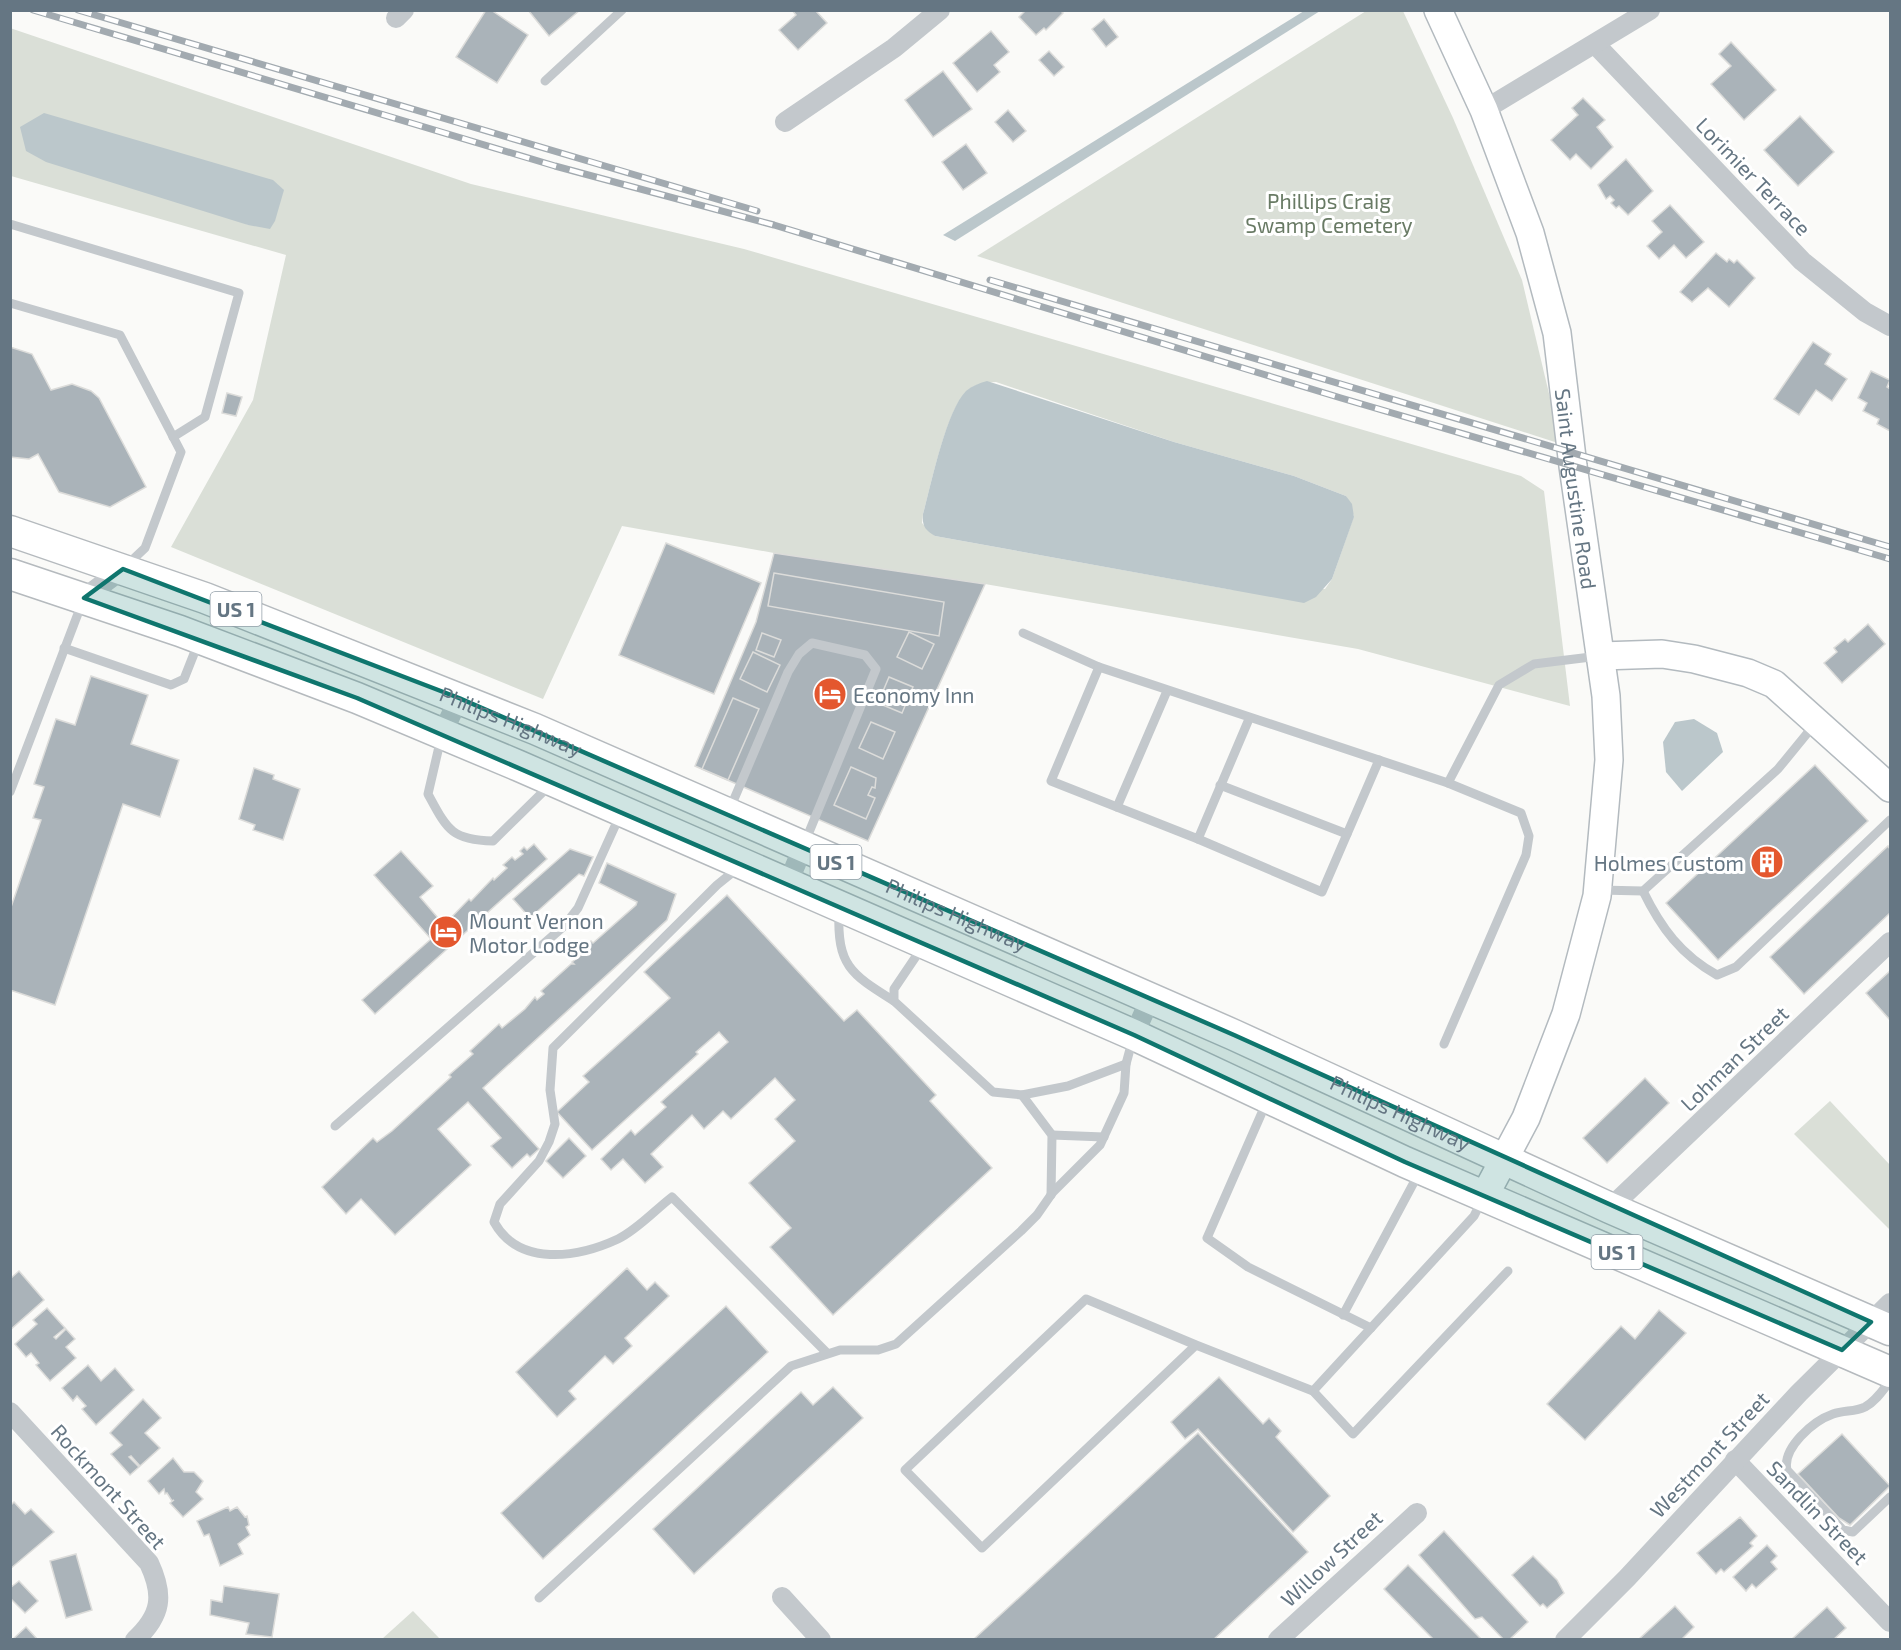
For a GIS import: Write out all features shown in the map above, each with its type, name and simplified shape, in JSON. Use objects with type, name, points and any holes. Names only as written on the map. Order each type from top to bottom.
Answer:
[{"type":"main road","name":"Saint Augustine Road","points":[[1438,10],[1484,110],[1530,233],[1557,333],[1573,466],[1606,696],[1609,782],[1598,890],[1566,1014],[1526,1118],[1485,1196]]},
{"type":"main road","name":"Philips Highway","points":[[10,531],[265,620],[459,698],[1149,999],[1610,1209],[1884,1318]]},
{"type":"main road","name":"Philips Highway","points":[[10,574],[200,639],[442,734],[554,781],[1134,1035],[1422,1169],[1890,1372]]},
{"type":"main road","points":[[1601,656],[1662,654],[1694,659],[1748,673],[1774,684],[1890,788]]},
{"type":"street","points":[[785,122],[894,48],[940,10]]},
{"type":"street","points":[[1484,110],[1650,10]]},
{"type":"street","name":"Lorimier Terrace","points":[[1595,44],[1802,261],[1865,312],[1890,326]]},
{"type":"street","points":[[84,598],[123,569]]},
{"type":"street","points":[[442,734],[459,698]]},
{"type":"street","points":[[788,883],[802,848]]},
{"type":"street","name":"Lohman Street","points":[[1610,1209],[1890,942]]},
{"type":"street","points":[[1134,1035],[1149,999]]},
{"type":"street","name":"Westmont Street","points":[[1565,1640],[1627,1578],[1842,1350],[1884,1318]]},
{"type":"street","name":"Rockmont Street","points":[[10,1412],[149,1563],[157,1581],[159,1599],[148,1628],[135,1640]]},
{"type":"street","name":"Sandlin Street","points":[[1736,1460],[1890,1622]]},
{"type":"street","name":"Willow Street","points":[[1278,1640],[1417,1513]]},
{"type":"street","points":[[782,1597],[821,1640]]},
{"type":"lane","points":[[544,81],[616,12]]},
{"type":"lane","points":[[10,224],[239,293],[205,417],[173,437]]},
{"type":"lane","points":[[10,303],[120,335],[181,452],[145,548],[123,569]]},
{"type":"lane","points":[[10,792],[84,598]]},
{"type":"lane","points":[[1023,633],[1099,667],[1249,719],[1448,783],[1521,813],[1529,836],[1526,855],[1444,1044]]},
{"type":"lane","points":[[64,648],[171,685],[184,679],[200,639]]},
{"type":"lane","points":[[728,814],[788,672],[799,654],[812,643],[865,655],[876,669],[802,848]]},
{"type":"lane","points":[[1448,783],[1499,685],[1534,664],[1601,656]]},
{"type":"lane","points":[[1099,667],[1051,781],[1198,839],[1322,892],[1379,760]]},
{"type":"lane","points":[[1118,807],[1167,691]]},
{"type":"lane","points":[[1198,839],[1249,719]]},
{"type":"lane","points":[[1598,890],[1644,891],[1778,769],[1817,721]]},
{"type":"lane","points":[[442,734],[428,794],[452,832],[467,841],[493,841],[554,781]]},
{"type":"lane","points":[[1220,785],[1347,834]]},
{"type":"lane","points":[[335,1126],[564,926],[578,908],[622,810]]},
{"type":"lane","points":[[1644,891],[1658,922],[1695,963],[1717,975],[1736,967],[1890,820]]},
{"type":"lane","points":[[743,864],[717,885],[553,1048],[550,1090],[555,1124],[549,1142],[539,1161],[500,1204],[494,1222],[502,1236],[524,1250],[544,1256],[583,1251],[619,1239],[672,1197],[826,1353]]},
{"type":"lane","points":[[839,906],[838,938],[843,957],[856,977],[894,1001],[993,1092],[1022,1095],[1068,1086],[1126,1064]]},
{"type":"lane","points":[[894,1001],[894,989],[925,944]]},
{"type":"lane","points":[[539,1598],[791,1366],[826,1353],[854,1349],[878,1350],[896,1344],[1021,1230],[1051,1195],[1100,1145],[1124,1094],[1126,1064],[1134,1035]]},
{"type":"lane","points":[[1022,1095],[1052,1135],[1051,1195]]},
{"type":"lane","points":[[1268,1099],[1207,1238],[1248,1267],[1371,1328]]},
{"type":"lane","points":[[1052,1135],[1104,1137]]},
{"type":"lane","points":[[1343,1314],[1422,1169]]},
{"type":"lane","points":[[1313,1391],[1474,1216],[1485,1196]]},
{"type":"lane","points":[[1196,1345],[982,1548],[905,1470],[1086,1299],[1313,1391],[1353,1434],[1508,1271]]},
{"type":"lane","points":[[1890,1380],[1874,1400],[1857,1410],[1834,1413],[1819,1421],[1790,1448],[1785,1460],[1787,1470],[1843,1530],[1853,1532],[1890,1497]]},
{"type":"highlighted area","points":[[123,569],[459,698],[1234,1035],[1871,1322],[1842,1350],[1405,1162],[1134,1035],[357,698],[84,598]]},
{"type":"green space","name":"Phillips Craig Swamp Cemetery","points":[[1366,11],[1403,11],[1453,118],[1522,280],[1561,444],[977,256]]},
{"type":"green space","points":[[10,28],[471,184],[744,249],[1521,476],[1544,491],[1570,706],[1358,649],[985,584],[774,553],[622,526],[543,699],[171,547],[253,400],[286,255],[11,176]],"holes":[[[284,190],[248,225],[241,221]],[[996,382],[1174,442],[1294,476],[1346,496],[1354,516],[1332,579],[1325,589],[1233,590],[935,536],[922,523],[923,514],[952,415],[969,389],[980,384]]]},
{"type":"green space","points":[[1830,1101],[1890,1165],[1890,1230],[1794,1134]]},
{"type":"green space","points":[[413,1611],[440,1639],[382,1639]]},
{"type":"shaded area","points":[[1304,11],[1320,11],[955,241],[943,235]]},
{"type":"shaded area","points":[[44,113],[273,180],[284,190],[275,221],[270,229],[248,225],[46,162],[26,151],[20,127]]},
{"type":"shaded area","points":[[987,381],[1174,442],[1294,476],[1346,496],[1352,504],[1354,517],[1332,579],[1316,597],[1304,603],[935,536],[925,527],[923,514],[946,431],[966,391]]},
{"type":"shaded area","points":[[1694,719],[1717,733],[1723,752],[1682,791],[1666,772],[1663,742],[1675,722]]},
{"type":"building","points":[[486,10],[491,10],[528,35],[497,83],[456,57]]},
{"type":"building","points":[[528,10],[580,10],[549,36]]},
{"type":"building","points":[[792,10],[815,10],[827,23],[798,50],[779,30],[796,15]]},
{"type":"building","points":[[1026,10],[1060,10],[1063,13],[1046,30],[1044,28],[1036,35],[1019,17]]},
{"type":"building","points":[[1104,19],[1118,37],[1106,47],[1092,29]]},
{"type":"building","points":[[991,31],[1009,52],[994,65],[1000,72],[977,92],[953,63]]},
{"type":"building","points":[[1731,42],[1776,90],[1744,120],[1711,84],[1731,66],[1719,54]]},
{"type":"building","points":[[1049,51],[1064,67],[1054,76],[1039,60]]},
{"type":"building","points":[[943,71],[972,109],[933,137],[905,100]]},
{"type":"building","points":[[1583,98],[1605,120],[1597,127],[1613,147],[1591,169],[1576,154],[1570,160],[1551,140],[1578,115],[1572,108]]},
{"type":"building","points":[[1008,110],[1026,131],[1013,142],[995,122]]},
{"type":"building","points":[[1800,116],[1834,152],[1798,186],[1764,150]]},
{"type":"building","points":[[966,144],[987,173],[963,190],[942,162]]},
{"type":"building","points":[[1626,159],[1653,191],[1628,215],[1619,206],[1616,208],[1611,203],[1614,200],[1610,196],[1606,199],[1598,185]]},
{"type":"building","points":[[1670,205],[1704,242],[1686,258],[1674,245],[1659,259],[1647,246],[1662,232],[1652,221]]},
{"type":"building","points":[[1716,253],[1727,262],[1729,259],[1734,263],[1737,260],[1755,278],[1729,307],[1708,288],[1692,302],[1680,292]]},
{"type":"building","points":[[1813,342],[1831,354],[1825,364],[1847,379],[1832,401],[1816,390],[1799,415],[1774,399]]},
{"type":"building","points":[[10,347],[32,354],[51,390],[72,384],[91,391],[99,398],[146,487],[110,507],[59,492],[38,454],[29,459],[10,457]]},
{"type":"building","points":[[1871,371],[1890,380],[1887,387],[1890,389],[1890,431],[1877,424],[1879,419],[1863,411],[1867,403],[1858,398]]},
{"type":"building","points":[[227,393],[242,397],[236,416],[222,413]]},
{"type":"building","points":[[666,543],[761,583],[714,694],[619,655]]},
{"type":"building","name":"Economy Inn","points":[[774,553],[985,584],[868,841],[695,766],[756,622]]},
{"type":"building","points":[[774,573],[944,602],[939,636],[768,606]]},
{"type":"building","points":[[1868,624],[1885,644],[1842,683],[1824,663],[1837,652],[1834,648],[1845,639],[1848,642]]},
{"type":"building","points":[[909,632],[934,644],[922,669],[897,657]]},
{"type":"building","points":[[762,633],[781,640],[774,657],[756,650]]},
{"type":"building","points":[[753,652],[780,665],[767,692],[740,679]]},
{"type":"building","points":[[91,676],[148,695],[131,744],[179,760],[160,817],[123,804],[55,1005],[10,990],[10,910],[41,820],[33,818],[44,787],[34,784],[56,719],[75,725]]},
{"type":"building","points":[[889,677],[913,687],[902,713],[878,703]]},
{"type":"building","points":[[733,698],[759,709],[728,780],[702,769]]},
{"type":"building","points":[[871,722],[895,732],[883,759],[859,748]]},
{"type":"building","name":"Holmes Custom","points":[[1815,765],[1868,821],[1718,960],[1666,903]]},
{"type":"building","points":[[851,767],[876,778],[875,788],[872,787],[868,795],[875,798],[866,819],[834,805]]},
{"type":"building","points":[[254,768],[274,775],[273,779],[300,789],[283,840],[253,830],[255,825],[239,819]]},
{"type":"building","name":"Mount Vernon Motor Lodge","points":[[534,844],[547,859],[375,1014],[362,1000],[431,939],[374,875],[401,851],[433,886],[420,897],[444,925],[469,899],[471,901],[493,878],[494,880],[507,868],[503,865],[512,857],[515,860],[523,854],[520,851],[524,847],[527,850]]},
{"type":"building","points":[[1888,846],[1890,849],[1890,913],[1804,994],[1770,957]]},
{"type":"building","points":[[570,849],[593,857],[584,876],[579,874],[530,918],[513,899]]},
{"type":"building","points":[[607,863],[676,894],[667,920],[483,1088],[539,1149],[530,1157],[527,1154],[512,1168],[491,1146],[501,1138],[468,1102],[438,1129],[471,1165],[395,1235],[361,1199],[346,1214],[322,1187],[373,1138],[377,1142],[392,1131],[451,1077],[449,1075],[473,1054],[470,1051],[499,1024],[502,1028],[525,1009],[535,997],[537,1000],[544,994],[541,991],[571,964],[574,964],[572,962],[580,956],[577,953],[591,941],[593,943],[636,905],[637,902],[599,883]]},
{"type":"building","points":[[727,895],[844,1021],[857,1010],[936,1095],[930,1101],[992,1168],[833,1315],[770,1247],[791,1228],[749,1183],[795,1141],[775,1119],[795,1100],[775,1078],[731,1119],[723,1111],[704,1129],[692,1115],[651,1154],[663,1167],[645,1183],[623,1159],[611,1170],[601,1159],[631,1130],[635,1135],[666,1107],[661,1102],[728,1042],[719,1032],[696,1052],[698,1054],[592,1150],[557,1112],[589,1082],[583,1076],[670,998],[644,972]]},
{"type":"building","points":[[1890,971],[1890,1020],[1866,993]]},
{"type":"building","points":[[1645,1078],[1669,1103],[1607,1163],[1583,1138]]},
{"type":"building","points":[[569,1138],[586,1156],[563,1178],[546,1161]]},
{"type":"building","points":[[627,1268],[647,1290],[655,1282],[669,1296],[625,1338],[632,1346],[613,1364],[605,1356],[569,1391],[576,1399],[557,1417],[516,1372]]},
{"type":"building","points":[[19,1271],[44,1300],[10,1330],[10,1279]]},
{"type":"building","points":[[726,1306],[768,1352],[543,1559],[501,1513]]},
{"type":"building","points":[[47,1308],[65,1328],[54,1337],[56,1339],[66,1329],[75,1339],[66,1347],[76,1358],[50,1381],[36,1365],[39,1363],[31,1353],[26,1357],[15,1344],[37,1324],[33,1320]]},
{"type":"building","points":[[1659,1310],[1686,1333],[1585,1440],[1547,1404],[1621,1326],[1635,1339]]},
{"type":"building","points":[[88,1365],[101,1381],[115,1368],[134,1390],[96,1425],[82,1409],[86,1406],[77,1396],[73,1401],[62,1388]]},
{"type":"building","points":[[1219,1377],[1263,1424],[1269,1418],[1281,1431],[1276,1437],[1330,1496],[1293,1532],[1198,1429],[1185,1439],[1171,1422]]},
{"type":"building","points":[[833,1387],[863,1418],[694,1574],[653,1529],[801,1392],[813,1405]]},
{"type":"building","points":[[143,1399],[161,1418],[145,1433],[160,1448],[140,1466],[131,1456],[129,1457],[139,1467],[130,1475],[111,1454],[122,1445],[110,1433]]},
{"type":"building","points":[[1198,1433],[1308,1552],[1213,1640],[973,1640]]},
{"type":"building","points":[[1842,1434],[1890,1486],[1850,1525],[1839,1518],[1798,1474]]},
{"type":"building","points":[[173,1458],[184,1472],[194,1472],[203,1481],[196,1492],[203,1499],[183,1517],[170,1503],[174,1500],[172,1501],[167,1493],[165,1494],[164,1489],[159,1494],[148,1481]]},
{"type":"building","points":[[14,1502],[25,1514],[31,1509],[54,1532],[10,1569],[10,1506]]},
{"type":"building","points":[[228,1507],[230,1511],[237,1507],[245,1517],[247,1516],[249,1525],[246,1527],[250,1535],[238,1544],[243,1554],[220,1566],[209,1534],[204,1536],[197,1521]]},
{"type":"building","points":[[1740,1517],[1757,1536],[1750,1543],[1753,1546],[1724,1572],[1721,1569],[1716,1574],[1697,1553]]},
{"type":"building","points":[[1444,1531],[1528,1622],[1509,1640],[1504,1640],[1482,1617],[1475,1619],[1419,1555]]},
{"type":"building","points":[[1767,1545],[1777,1556],[1771,1562],[1777,1569],[1756,1588],[1752,1584],[1746,1591],[1733,1577]]},
{"type":"building","points":[[76,1554],[92,1610],[66,1618],[50,1561]]},
{"type":"building","points":[[1533,1556],[1557,1580],[1564,1593],[1547,1608],[1543,1604],[1540,1606],[1512,1575]]},
{"type":"building","points":[[1408,1565],[1482,1640],[1434,1640],[1384,1589]]},
{"type":"building","points":[[19,1581],[38,1601],[25,1613],[10,1598],[10,1588]]},
{"type":"building","points":[[224,1586],[279,1594],[272,1637],[246,1634],[249,1623],[210,1615],[211,1600],[222,1602]]},
{"type":"building","points":[[1675,1606],[1694,1627],[1681,1640],[1638,1640]]},
{"type":"building","points":[[1827,1607],[1846,1628],[1833,1640],[1791,1640]]},
{"type":"building","points":[[26,1627],[38,1640],[12,1640]]},
{"type":"railway","points":[[33,10],[555,166],[774,225],[1341,398],[1890,559]]},
{"type":"railway","points":[[78,10],[757,211]]},
{"type":"railway","points":[[990,280],[1890,547]]},
{"type":"place","name":"Economy Inn","points":[[830,694]]},
{"type":"place","name":"Holmes Custom","points":[[1767,862]]},
{"type":"place","name":"Mount Vernon Motor Lodge","points":[[446,932]]}]
